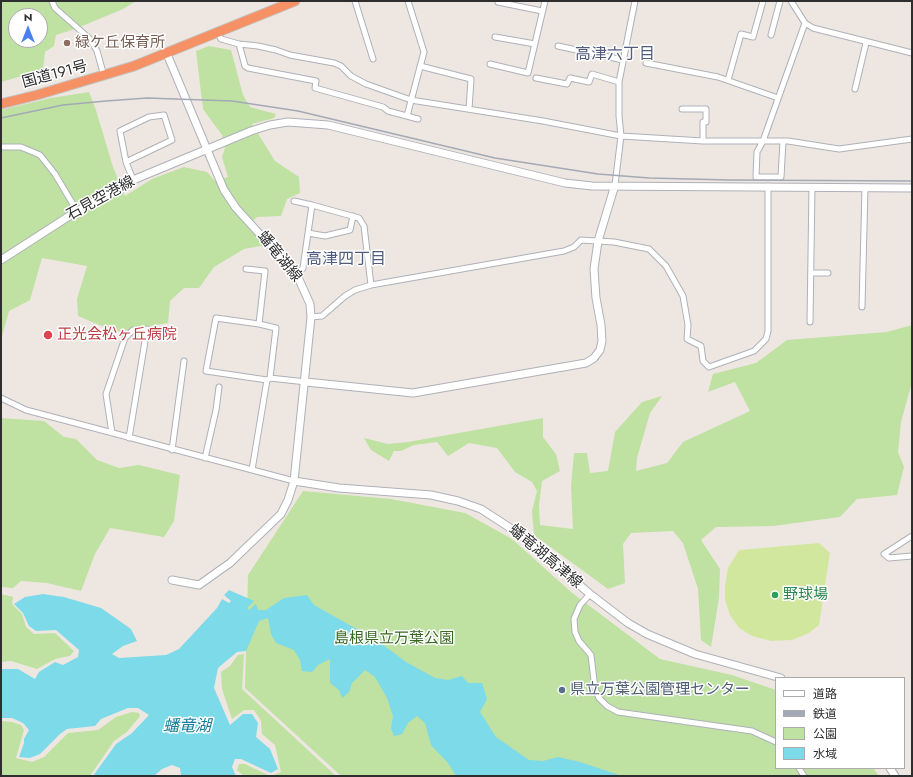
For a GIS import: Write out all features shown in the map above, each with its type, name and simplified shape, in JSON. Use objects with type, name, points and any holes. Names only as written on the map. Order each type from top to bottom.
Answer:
[{"type":"highway","name":"国道191号","points":[[1,104],[104,76],[167,54],[295,1]]},
{"type":"street","points":[[52,1],[55,8],[90,39],[97,51],[104,76]]},
{"type":"street","points":[[355,1],[373,59]]},
{"type":"street","points":[[239,44],[245,66],[248,68],[316,81],[315,88],[383,107],[388,112],[418,119],[407,116],[424,52],[408,1]]},
{"type":"street","points":[[490,64],[528,73],[544,1]]},
{"type":"street","points":[[252,470],[269,379],[276,328],[216,318],[206,371],[269,379],[413,393],[586,363],[594,358],[600,350],[602,341],[602,325],[594,283],[595,256],[598,241],[615,186],[621,136],[619,116],[619,82],[635,1]]},
{"type":"street","points":[[728,80],[741,34],[753,37],[763,1]]},
{"type":"street","points":[[771,35],[780,1]]},
{"type":"street","points":[[791,1],[804,23],[813,28],[866,43],[912,53]]},
{"type":"street","points":[[498,2],[542,11]]},
{"type":"street","points":[[783,141],[782,177],[756,177],[757,152],[763,141],[804,23]]},
{"type":"street","points":[[217,32],[221,39],[239,44],[264,47],[290,55],[334,63],[341,66],[351,76],[366,84],[411,100],[437,106],[469,109],[621,136],[703,141],[783,141],[838,150],[912,139]]},
{"type":"street","points":[[495,37],[535,44]]},
{"type":"street","points":[[855,89],[866,43]]},
{"type":"street","points":[[558,46],[623,60]]},
{"type":"street","name":"蟠竜湖線","points":[[167,54],[224,190],[236,208],[297,275],[308,299],[311,317],[306,382],[294,482],[288,500],[281,514],[230,563],[199,586],[172,580]]},
{"type":"street","points":[[646,63],[728,80],[778,98]]},
{"type":"street","points":[[420,66],[471,79],[469,109]]},
{"type":"street","points":[[536,78],[567,84],[570,78],[589,82],[592,74],[619,82]]},
{"type":"street","points":[[682,109],[706,110],[706,122],[703,122],[703,141]]},
{"type":"street","points":[[126,162],[172,140],[164,116],[149,117],[120,131],[126,162],[133,180]]},
{"type":"street","name":"石見空港線","points":[[1,260],[77,211],[133,180],[270,125],[288,122],[309,122],[328,125],[565,183],[615,186],[912,188]]},
{"type":"street","points":[[1,147],[21,147],[40,155],[55,174],[77,211]]},
{"type":"street","points":[[311,317],[322,316],[355,290],[371,285],[564,251],[574,247],[582,240],[614,242],[649,249],[666,266],[683,296],[688,325],[687,339],[701,346],[703,361],[709,367],[754,351],[766,339],[768,331],[768,186]]},
{"type":"street","points":[[810,322],[812,187]]},
{"type":"street","points":[[862,307],[865,188]]},
{"type":"street","points":[[294,200],[359,218],[364,226],[371,285]]},
{"type":"street","points":[[297,275],[303,268],[312,205]]},
{"type":"street","points":[[308,233],[324,236],[350,230],[353,216]]},
{"type":"street","points":[[246,269],[265,271],[259,324]]},
{"type":"street","points":[[811,272],[828,273]]},
{"type":"street","points":[[130,438],[147,329]]},
{"type":"street","points":[[112,433],[106,394],[107,385],[124,338],[132,330],[162,330]]},
{"type":"street","points":[[172,450],[184,361]]},
{"type":"street","points":[[205,458],[216,410],[219,387]]},
{"type":"street","points":[[1,398],[26,410],[294,482]]},
{"type":"street","name":"蟠竜湖高津線","points":[[294,482],[339,488],[431,495],[458,501],[481,509],[521,535],[590,594],[628,623],[669,645],[695,654],[777,677]]},
{"type":"street","points":[[912,536],[884,554],[889,558],[912,556]]},
{"type":"street","points":[[590,594],[580,606],[574,619],[575,632],[579,641],[591,655],[594,689],[599,698],[607,706],[618,712],[752,731],[775,742]]},
{"type":"green space","points":[[1,1],[136,1],[123,9],[75,29],[56,35],[54,46],[45,52],[43,70],[1,82]]},
{"type":"green space","points":[[209,46],[231,50],[243,95],[250,107],[276,114],[274,118],[252,124],[275,161],[299,177],[300,193],[287,199],[281,216],[257,217],[248,226],[266,245],[244,249],[214,267],[199,288],[184,288],[170,301],[168,323],[116,332],[78,316],[77,299],[87,266],[42,258],[30,300],[9,311],[1,340],[1,110],[51,98],[89,92],[113,167],[125,196],[152,179],[184,167],[207,172],[215,181],[228,177],[222,157],[225,148],[222,135],[203,109],[196,51]]},
{"type":"green space","points":[[912,325],[912,382],[901,422],[898,452],[904,467],[897,495],[857,499],[840,517],[773,526],[716,527],[701,540],[720,569],[719,598],[711,647],[701,640],[698,589],[683,543],[673,531],[631,533],[623,544],[625,583],[608,589],[534,535],[532,511],[537,491],[532,482],[515,472],[497,448],[469,443],[448,456],[437,442],[414,445],[401,451],[394,451],[389,461],[371,450],[364,438],[388,444],[408,442],[543,418],[543,437],[556,454],[560,471],[542,481],[539,505],[540,525],[573,529],[571,486],[574,453],[587,453],[590,473],[608,471],[615,432],[642,402],[662,396],[650,413],[637,458],[636,471],[667,463],[683,442],[750,411],[735,382],[708,392],[713,374],[756,363],[787,340],[887,332]]},
{"type":"green space","points":[[1,418],[44,421],[64,437],[76,439],[97,460],[119,468],[139,465],[180,475],[174,521],[164,537],[110,528],[95,554],[81,591],[47,583],[21,581],[13,588],[1,587]]},
{"type":"green space","name":"島根県立万葉公園","points":[[303,491],[391,499],[465,513],[512,539],[571,592],[660,659],[732,675],[775,690],[775,769],[874,769],[879,776],[341,776],[245,688],[248,575]]},
{"type":"green space","name":"野球場","points":[[819,543],[830,553],[819,625],[809,633],[792,640],[771,641],[752,636],[739,628],[730,615],[725,600],[725,586],[728,568],[739,550]]},
{"type":"green space","points":[[1,594],[13,597],[12,604],[22,614],[26,627],[34,634],[55,633],[74,651],[70,656],[55,659],[37,669],[11,661],[1,662]]},
{"type":"green space","points":[[244,654],[242,689],[336,776],[271,776],[281,772],[275,745],[262,734],[261,721],[254,710],[244,710],[232,719],[222,689],[221,672],[230,666],[238,655]]},
{"type":"green space","points":[[132,712],[139,713],[140,716],[127,732],[114,741],[90,776],[1,776],[1,721],[21,725],[24,730],[16,758],[32,762],[44,757],[68,733],[98,730],[116,717]]},
{"type":"green space","points":[[239,764],[245,764],[270,776],[244,776],[237,770]]},
{"type":"water","name":"蟠竜湖","points":[[229,590],[254,601],[247,608],[249,610],[256,604],[258,610],[266,610],[284,598],[307,595],[314,605],[353,627],[366,632],[406,662],[435,678],[448,680],[462,676],[468,683],[482,683],[487,699],[480,712],[496,737],[529,760],[543,761],[558,757],[580,762],[622,776],[456,776],[448,763],[431,745],[425,723],[417,716],[408,723],[402,734],[394,736],[391,728],[393,716],[387,698],[375,677],[365,670],[352,683],[349,692],[342,698],[339,690],[330,683],[330,659],[318,665],[312,672],[302,671],[300,660],[294,650],[276,643],[271,634],[268,618],[259,621],[246,651],[237,652],[218,668],[214,688],[230,725],[243,714],[252,714],[258,723],[256,737],[270,749],[278,769],[271,773],[241,759],[235,759],[232,767],[236,776],[181,776],[180,768],[172,765],[162,769],[154,776],[93,776],[116,744],[132,733],[149,715],[138,708],[128,708],[101,719],[95,726],[67,729],[40,754],[30,758],[19,757],[24,739],[29,730],[23,723],[12,718],[1,718],[1,669],[18,669],[35,679],[39,672],[55,662],[63,665],[78,657],[79,650],[56,630],[36,631],[29,626],[23,613],[14,604],[25,597],[43,594],[64,597],[101,608],[131,629],[137,641],[123,646],[112,654],[119,658],[166,655],[179,649],[217,608],[222,599],[229,603],[231,601],[224,595]]},
{"type":"railway","points":[[1,118],[63,105],[106,101],[147,98],[232,101],[298,111],[495,158],[598,174],[649,178],[730,180],[912,181]]},
{"type":"place","name":"緑ケ丘保育所","points":[[67,43]]},
{"type":"place","name":"正光会松ヶ丘病院","points":[[48,335]]},
{"type":"place","name":"野球場","points":[[775,595]]},
{"type":"place","name":"県立万葉公園管理センター","points":[[562,690]]},
{"type":"district","name":"高津六丁目","points":[[615,55]]},
{"type":"district","name":"高津四丁目","points":[[346,260]]}]
